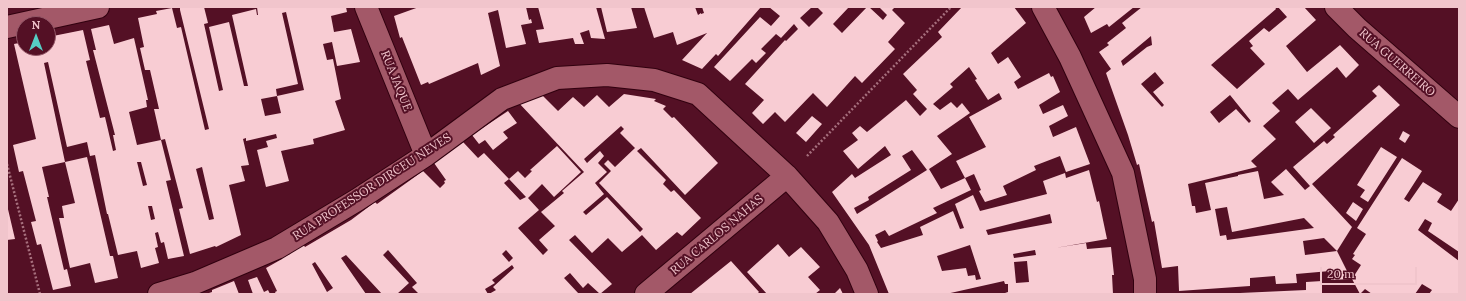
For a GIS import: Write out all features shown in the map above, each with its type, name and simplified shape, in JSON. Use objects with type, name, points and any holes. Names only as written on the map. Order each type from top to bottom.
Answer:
[{"type":"street","points":[[7,27],[98,7]]},
{"type":"street","name":"RUA JAQUE","points":[[366,7],[426,155]]},
{"type":"street","points":[[1043,7],[1070,57],[1123,173],[1145,279],[1145,294]]},
{"type":"street","name":"RUA GUERREIRO","points":[[1336,7],[1357,28],[1459,117]]},
{"type":"street","name":"RUA PROFESSOR DIRCEU NEVES","points":[[159,294],[195,283],[276,248],[357,200],[426,155],[502,99],[557,78],[607,75],[654,80],[698,94],[788,176],[828,222],[857,270],[867,294]]},
{"type":"street","name":"RUA CARLOS NAHAS","points":[[646,294],[788,176]]},
{"type":"path","points":[[788,176],[951,7]]},
{"type":"path","points":[[7,164],[40,294]]},
{"type":"building","points":[[204,7],[208,23],[204,24],[219,91],[223,90],[209,27],[229,22],[244,86],[248,86],[232,15],[256,9],[258,15],[257,7],[346,7],[347,12],[331,16],[334,32],[351,29],[360,62],[337,66],[332,42],[323,44],[327,60],[333,59],[341,99],[335,101],[345,130],[313,139],[314,144],[281,151],[289,181],[266,187],[257,150],[268,147],[266,141],[277,138],[276,134],[246,141],[246,138],[243,139],[249,165],[241,166],[245,181],[229,185],[241,235],[216,247],[215,246],[190,254],[179,209],[183,208],[165,139],[161,140],[154,109],[159,109],[150,70],[145,70],[140,48],[144,47],[138,18],[157,14],[156,11],[172,8],[177,28],[181,27],[205,130],[209,129],[180,8]],"holes":[[[286,12],[304,90],[277,96],[276,89],[298,84],[282,13]],[[277,96],[281,113],[265,116],[261,99]],[[202,167],[214,219],[209,220],[196,169]]]},
{"type":"building","points":[[419,7],[526,7],[529,20],[531,19],[532,23],[521,25],[526,44],[506,48],[498,10],[488,13],[500,66],[481,75],[478,63],[429,84],[428,82],[421,85],[402,37],[400,38],[394,16]]},
{"type":"building","points":[[538,7],[596,7],[605,39],[591,38],[589,30],[580,33],[584,44],[575,44],[573,38],[539,43],[536,30],[544,29]]},
{"type":"building","points":[[601,7],[631,7],[637,28],[607,32]]},
{"type":"building","points":[[644,7],[695,7],[698,15],[704,13],[702,7],[761,7],[718,56],[716,54],[702,69],[682,60],[707,33],[677,45],[673,32],[654,38]]},
{"type":"building","points":[[769,7],[812,7],[800,18],[809,27],[823,13],[817,7],[849,7],[833,24],[842,33],[867,7],[869,7],[883,20],[887,15],[879,7],[895,7],[892,10],[905,23],[888,42],[895,49],[862,83],[855,76],[827,107],[813,93],[785,122],[775,112],[763,124],[752,113],[764,100],[745,84],[785,40],[786,41],[798,29],[794,24],[781,38],[776,34],[761,49],[766,53],[756,63],[752,59],[730,81],[714,67],[760,17],[771,26],[780,16]]},
{"type":"building","points":[[962,7],[1014,7],[1026,23],[991,53],[998,64],[1008,57],[1021,77],[1014,82],[1018,89],[1049,73],[1051,77],[1053,76],[1060,92],[1039,105],[1043,114],[1063,105],[1068,116],[1049,126],[1053,137],[1076,127],[1090,164],[1066,172],[1060,156],[1034,166],[1036,170],[1003,186],[1007,195],[985,202],[979,191],[981,190],[974,174],[965,178],[971,190],[933,208],[937,213],[889,236],[885,230],[875,235],[881,248],[923,235],[920,227],[953,211],[960,229],[964,228],[955,204],[973,195],[980,211],[1047,194],[1043,181],[1065,173],[1066,178],[1089,170],[1097,202],[1099,201],[1107,239],[1055,248],[1086,243],[1087,249],[1111,247],[1114,275],[1112,275],[1113,294],[1002,294],[1008,292],[1008,284],[1005,284],[1004,281],[946,294],[889,294],[869,245],[832,192],[852,174],[855,178],[891,155],[885,146],[858,169],[843,151],[858,140],[852,133],[860,126],[867,132],[906,100],[920,116],[927,109],[913,94],[917,90],[903,74],[942,37],[938,32]],"holes":[[[969,67],[977,79],[975,80],[988,100],[999,93],[1002,99],[969,117],[986,147],[956,161],[965,178],[941,189],[929,169],[952,154],[937,136],[970,113],[962,103],[957,108],[951,102],[940,110],[933,104],[953,87],[950,84]],[[912,150],[927,170],[857,214],[854,208],[869,200],[868,197],[911,170],[902,156]],[[1050,214],[1052,223],[988,235],[986,230]],[[970,245],[981,279],[976,280],[975,275],[968,276],[966,268],[942,271],[937,256]],[[1035,250],[1036,255],[1014,258],[1013,254]],[[1027,261],[1029,282],[1016,283],[1014,262]]]},
{"type":"building","points":[[1096,7],[1134,7],[1109,27],[1107,24],[1091,33],[1084,17]]},
{"type":"building","points":[[1142,7],[1275,7],[1276,9],[1211,65],[1237,89],[1265,64],[1250,48],[1253,46],[1249,41],[1264,28],[1269,32],[1287,17],[1278,7],[1304,7],[1316,20],[1286,46],[1307,72],[1340,45],[1359,65],[1346,78],[1337,67],[1298,100],[1288,89],[1272,103],[1280,111],[1263,126],[1276,139],[1251,161],[1257,167],[1188,184],[1192,206],[1195,206],[1196,213],[1211,210],[1205,183],[1238,175],[1258,171],[1264,199],[1284,195],[1271,182],[1286,169],[1305,190],[1310,186],[1293,167],[1324,141],[1327,144],[1335,137],[1333,135],[1377,96],[1372,91],[1379,85],[1400,105],[1312,184],[1352,227],[1337,251],[1351,279],[1331,280],[1330,271],[1296,274],[1297,283],[1276,284],[1275,276],[1250,278],[1250,286],[1179,291],[1178,266],[1162,268],[1154,221],[1152,222],[1139,164],[1137,165],[1106,73],[1111,69],[1099,52],[1109,45],[1107,43],[1126,28],[1122,23]],"holes":[[[1151,36],[1152,45],[1147,47],[1123,66],[1121,61]],[[1155,72],[1164,83],[1153,92],[1164,105],[1162,107],[1141,84]],[[1230,95],[1251,121],[1249,123],[1236,109],[1219,123],[1210,112]],[[1227,207],[1232,232],[1304,218],[1314,228],[1227,240],[1226,235],[1220,236],[1215,209]],[[1324,238],[1337,251],[1305,255],[1303,241]]]},
{"type":"building","points":[[109,25],[114,44],[134,38],[148,100],[146,100],[147,107],[129,112],[137,145],[161,140],[171,180],[166,181],[184,256],[168,259],[164,242],[161,243],[158,232],[155,233],[158,247],[155,248],[159,263],[141,268],[137,251],[118,255],[107,214],[95,155],[90,156],[87,142],[67,147],[48,62],[44,63],[65,162],[42,167],[49,197],[47,197],[64,270],[67,269],[71,286],[53,290],[41,244],[37,245],[31,222],[36,221],[23,171],[19,172],[13,145],[36,139],[17,56],[56,56],[56,35],[83,30],[90,60],[86,61],[100,118],[105,117],[113,151],[116,150],[113,135],[115,135],[93,50],[96,50],[91,29]],"holes":[[[137,162],[141,162],[147,185],[143,186]],[[148,206],[152,206],[155,219],[151,220]]]},
{"type":"building","points":[[539,92],[558,111],[573,97],[584,107],[597,95],[609,107],[624,94],[656,99],[654,101],[666,106],[663,109],[672,118],[674,117],[718,163],[685,195],[641,148],[637,151],[666,180],[663,184],[671,192],[674,190],[701,218],[682,236],[677,232],[656,250],[642,235],[622,252],[608,238],[592,253],[575,235],[569,240],[612,284],[600,294],[588,283],[583,288],[570,273],[564,278],[579,294],[489,294],[496,290],[493,287],[514,268],[512,265],[492,280],[495,283],[485,289],[488,294],[419,294],[412,287],[417,283],[388,250],[383,255],[409,283],[397,294],[382,294],[346,255],[341,258],[366,294],[276,294],[275,292],[277,291],[266,268],[290,254],[290,252],[303,244],[305,247],[351,220],[375,202],[377,204],[423,171],[440,188],[446,180],[434,163],[463,142],[478,158],[484,153],[509,179],[518,171],[525,178],[532,171],[530,170],[557,146],[581,172],[554,197],[542,184],[528,198],[539,210],[518,228],[543,255],[548,250],[539,240],[555,226],[541,212],[564,193],[562,191],[584,172],[517,101]],"holes":[[[621,126],[624,129],[620,133],[635,148],[615,167],[608,160],[604,164],[611,171],[599,183],[643,229],[640,232],[607,197],[586,215],[583,212],[604,194],[595,183],[607,172],[598,163],[604,156],[600,151],[587,163],[584,159]],[[509,179],[526,197],[520,200],[504,183]],[[506,250],[513,258],[509,262],[502,254]],[[315,262],[333,288],[327,292],[312,264]]]},
{"type":"building","points":[[1311,108],[1331,128],[1314,143],[1295,122]]},
{"type":"building","points":[[508,111],[517,123],[503,132],[508,138],[493,150],[485,140],[479,144],[472,135]]},
{"type":"building","points":[[812,116],[822,124],[806,142],[796,133]]},
{"type":"building","points":[[1403,131],[1410,135],[1405,143],[1399,139]]},
{"type":"building","points":[[1381,147],[1397,157],[1368,202],[1360,197],[1365,190],[1357,185]]},
{"type":"building","points":[[87,157],[110,256],[113,256],[118,278],[95,283],[90,263],[70,268],[59,218],[64,218],[62,206],[75,203],[65,162]]},
{"type":"building","points":[[1402,158],[1422,171],[1404,199],[1409,202],[1423,182],[1442,194],[1437,202],[1451,211],[1459,199],[1459,252],[1428,231],[1432,223],[1425,219],[1418,230],[1459,261],[1459,294],[1429,294],[1432,290],[1422,284],[1415,294],[1372,294],[1365,289],[1360,294],[1352,279],[1361,265],[1352,259],[1355,255],[1353,254],[1366,234],[1357,228]]},
{"type":"building","points":[[1353,202],[1363,209],[1356,221],[1346,213]]},
{"type":"building","points":[[7,205],[15,239],[7,240]]},
{"type":"building","points":[[778,244],[789,257],[801,247],[820,267],[808,277],[820,290],[815,294],[767,294],[747,272]]},
{"type":"building","points":[[731,261],[759,292],[757,294],[690,294]]},
{"type":"building","points":[[257,277],[264,292],[268,290],[270,294],[253,294],[248,280]]},
{"type":"building","points":[[234,281],[239,294],[206,294],[212,292],[212,290]]},
{"type":"building","points":[[1322,281],[1322,294],[1240,294],[1306,290],[1306,282]]},
{"type":"building","points":[[840,288],[843,294],[834,294]]}]
